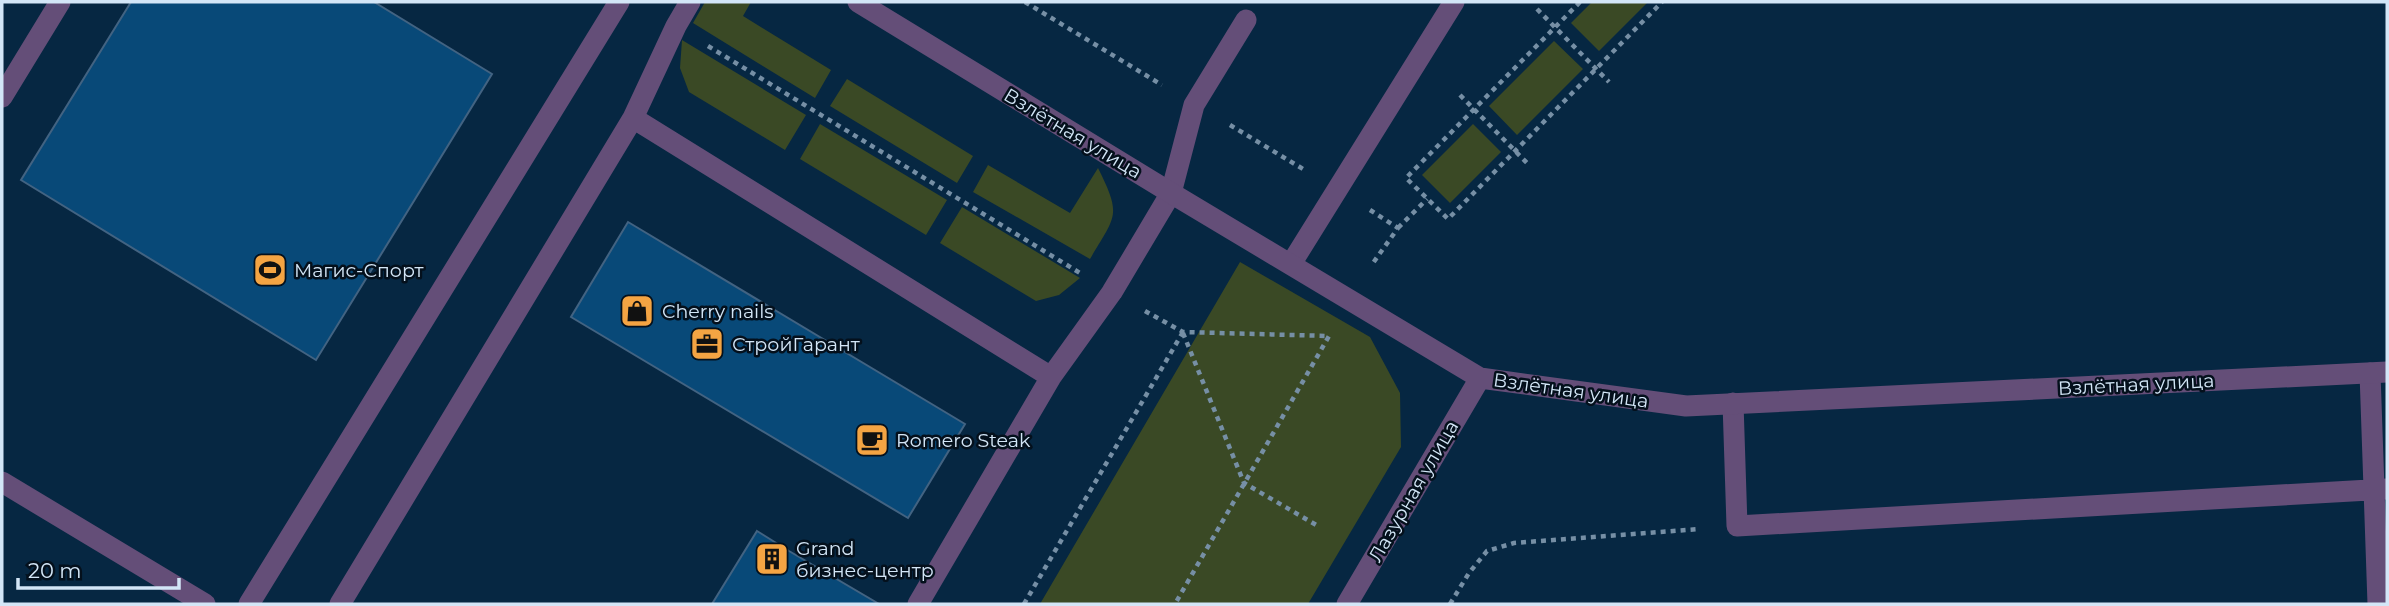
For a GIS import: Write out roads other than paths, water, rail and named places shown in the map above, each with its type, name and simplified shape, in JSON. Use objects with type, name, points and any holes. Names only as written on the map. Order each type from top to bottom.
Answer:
[{"type":"street","points":[[2,97],[60,2]]},
{"type":"street","points":[[249,604],[619,2]]},
{"type":"street","points":[[340,604],[633,118],[690,2]]},
{"type":"street","name":"Взлётная улица","points":[[858,2],[1480,377],[1686,406],[2379,373]]},
{"type":"street","points":[[1291,264],[1454,2]]},
{"type":"street","points":[[918,604],[1051,377],[1112,292],[1171,193],[1195,104],[1246,20]]},
{"type":"street","points":[[633,118],[1051,377]]},
{"type":"street","points":[[2378,604],[2381,489],[2379,373]]},
{"type":"street","name":"Лазурная улица","points":[[1347,604],[1480,377]]},
{"type":"street","points":[[1733,403],[1737,526],[2381,489]]},
{"type":"street","points":[[2,482],[205,604]]},
{"type":"place","name":"Магис-Спорт","points":[[270,270]]},
{"type":"place","name":"Cherry nails","points":[[637,311]]},
{"type":"place","name":"СтройГарант","points":[[707,344]]},
{"type":"place","name":"Romero Steak","points":[[872,440]]},
{"type":"place","name":"Grand бизнес-центр","points":[[772,559]]}]
